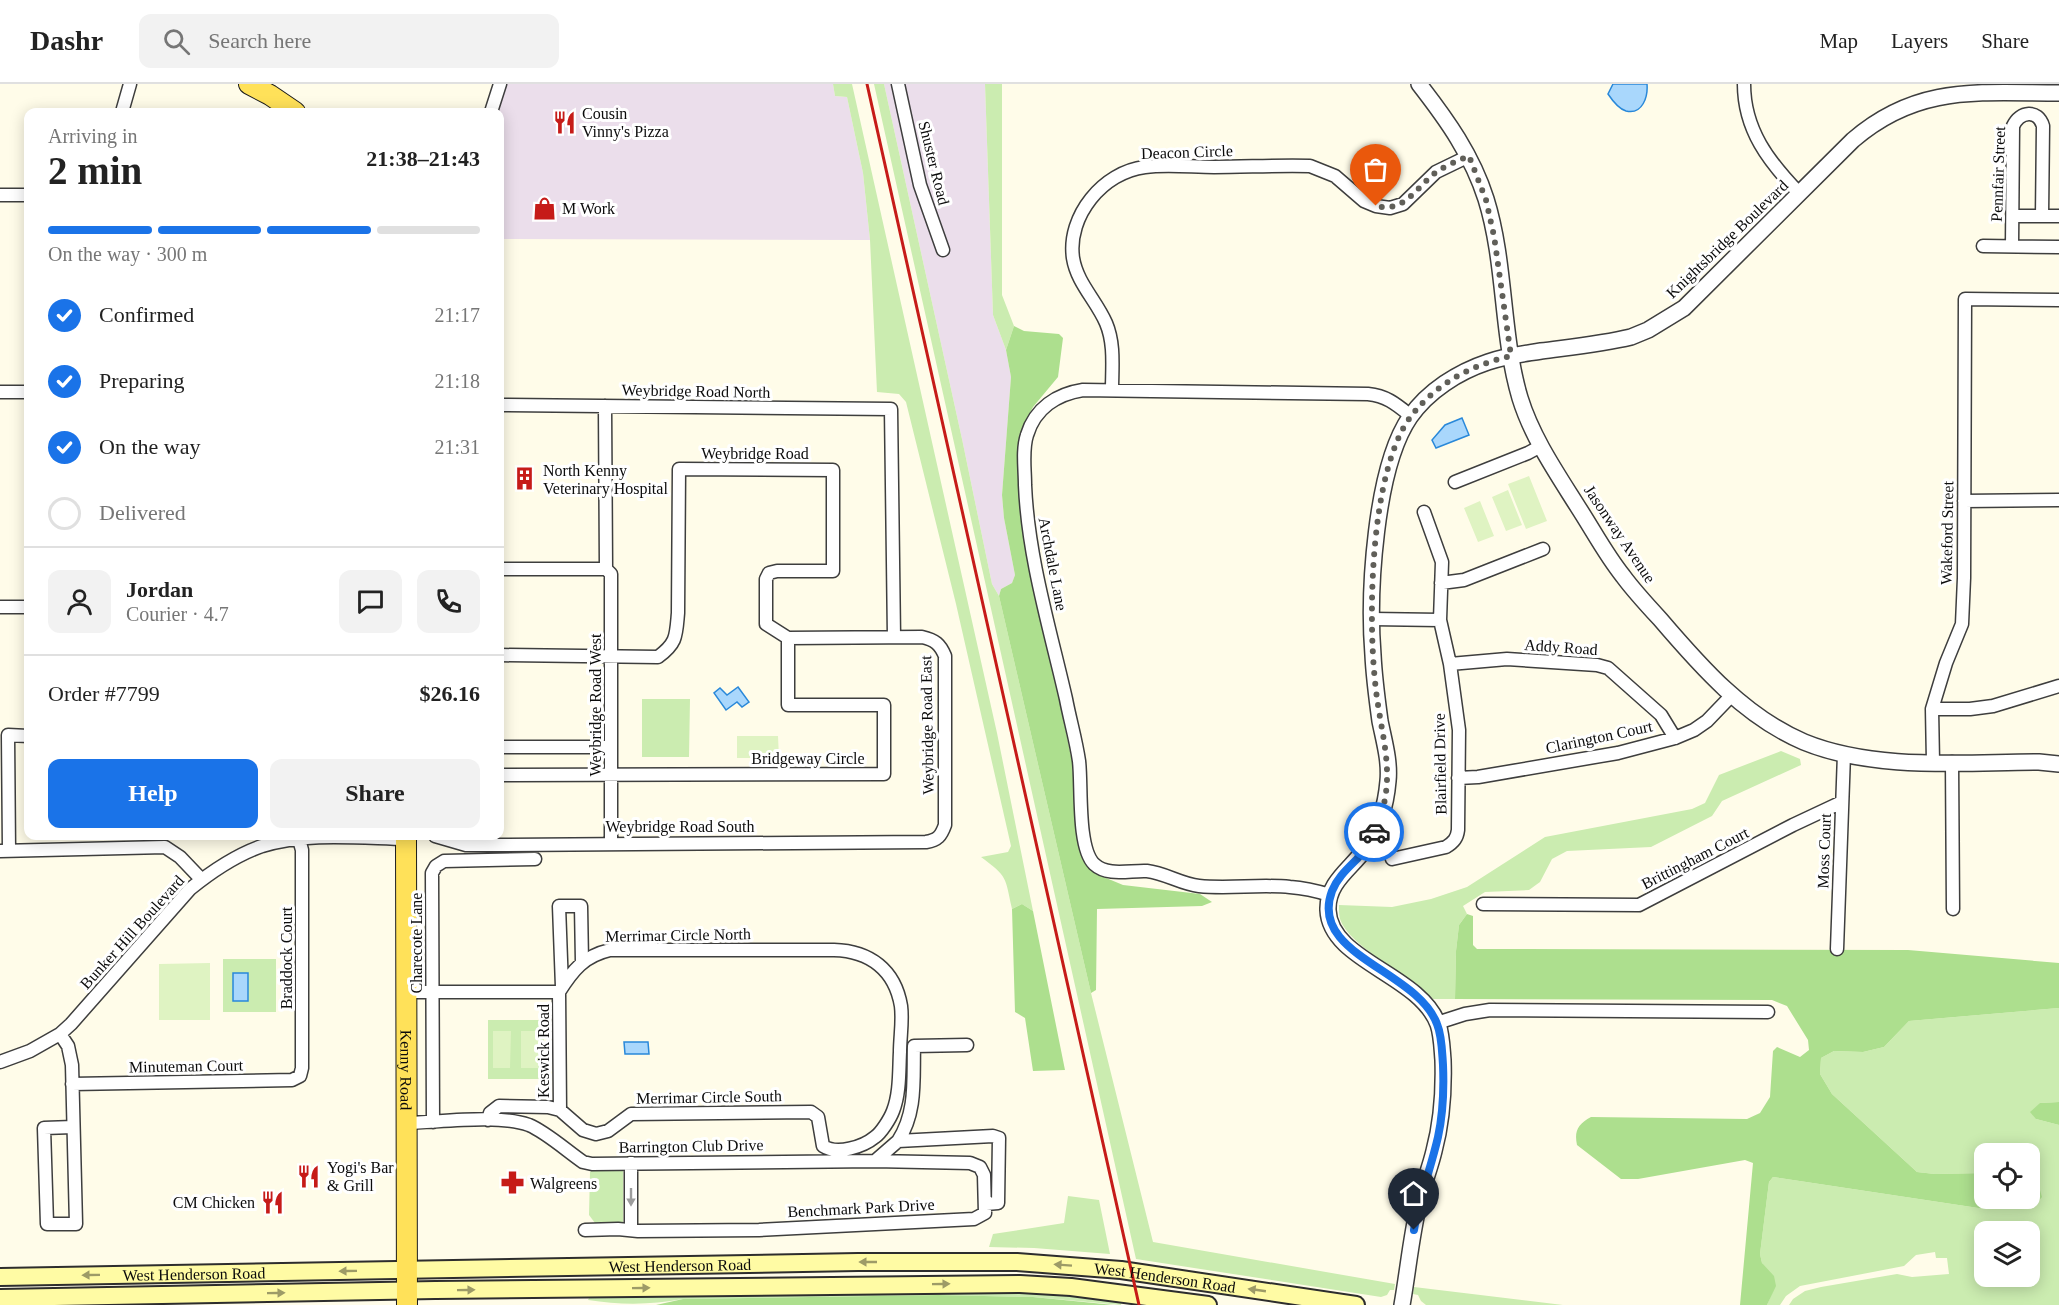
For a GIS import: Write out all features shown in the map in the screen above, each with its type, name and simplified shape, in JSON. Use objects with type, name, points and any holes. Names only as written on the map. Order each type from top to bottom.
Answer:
[{"type":"main road","points":[[249,84],[272,89],[291,108]]},
{"type":"main road","name":"Kenny Road","points":[[406,840],[407,1298]]},
{"type":"main road","name":"West Henderson Road","points":[[0,1277],[858,1262],[1017,1262],[1121,1270],[1356,1305]]},
{"type":"main road","name":"West Henderson Road","points":[[0,1298],[407,1298],[1020,1284],[1071,1287],[1208,1305]]},
{"type":"street","points":[[123,108],[130,84]]},
{"type":"street","points":[[493,108],[500,84]]},
{"type":"street","name":"Shuster Road","points":[[898,84],[920,185],[943,250]]},
{"type":"street","name":"Jasonway Avenue","points":[[1419,84],[1453,128],[1469,156],[1486,200],[1520,398],[1541,446],[1622,576],[1698,664],[1732,695],[1771,725],[1805,742],[1844,754],[1888,761],[2059,764]]},
{"type":"street","points":[[1744,84],[1745,105],[1752,129],[1774,166],[1799,194]]},
{"type":"street","name":"Knightsbridge Boulevard","points":[[1330,895],[1337,881],[1358,858],[1370,840],[1380,820],[1386,799],[1389,778],[1388,763],[1375,683],[1372,619],[1374,568],[1382,499],[1392,456],[1411,416],[1433,392],[1458,375],[1490,360],[1631,337],[1648,330],[1684,308],[1870,126],[1908,105],[1957,89],[2059,93]]},
{"type":"street","name":"Pennfair Street","points":[[2012,246],[2013,126],[2022,115],[2029,113],[2036,115],[2043,126],[2042,216]]},
{"type":"street","name":"Deacon Circle","points":[[1112,390],[1111,338],[1102,316],[1077,273],[1073,257],[1073,238],[1077,220],[1084,207],[1100,190],[1116,178],[1144,167],[1310,166],[1335,176],[1364,201],[1390,208],[1403,204],[1436,172],[1469,156]]},
{"type":"street","points":[[0,195],[24,195]]},
{"type":"street","points":[[2013,216],[2059,216]]},
{"type":"street","points":[[1983,246],[2059,247]]},
{"type":"street","name":"Wakeford Street","points":[[1933,762],[1932,710],[1946,663],[1962,624],[1965,299],[2059,300]]},
{"type":"street","name":"Archdale Lane","points":[[1330,895],[1289,887],[1200,886],[1182,883],[1153,872],[1120,872],[1100,868],[1091,860],[1088,854],[1080,799],[1079,764],[1075,738],[1027,514],[1026,437],[1035,416],[1053,400],[1072,392],[1112,390],[1368,394],[1392,400],[1411,416]]},
{"type":"street","points":[[0,392],[24,392]]},
{"type":"street","name":"Weybridge Road North","points":[[504,405],[891,409],[894,637]]},
{"type":"street","name":"Weybridge Road West","points":[[605,406],[606,569],[611,574],[611,843]]},
{"type":"street","points":[[1455,482],[1541,446]]},
{"type":"street","name":"Weybridge Road","points":[[504,655],[658,657],[670,648],[676,633],[678,613],[679,469],[833,470],[833,571],[777,571],[769,573],[766,579],[766,624],[788,638]]},
{"type":"street","points":[[1964,501],[2059,500]]},
{"type":"street","name":"Blairfield Drive","points":[[1392,859],[1446,847],[1457,837],[1458,830],[1459,730],[1450,664],[1440,620],[1442,562],[1424,512]]},
{"type":"street","points":[[1441,583],[1464,580],[1543,549]]},
{"type":"street","points":[[504,569],[606,569]]},
{"type":"street","points":[[0,607],[24,607]]},
{"type":"street","points":[[1372,619],[1440,620]]},
{"type":"street","name":"Weybridge Road East","points":[[788,638],[922,637],[933,639],[941,646],[945,656],[945,825],[941,836],[935,841],[926,842]]},
{"type":"street","name":"Bridgeway Circle","points":[[504,775],[884,774],[884,705],[788,705],[788,638]]},
{"type":"street","name":"Addy Road","points":[[1450,664],[1507,659],[1598,665],[1608,668],[1661,715],[1675,738]]},
{"type":"street","points":[[1932,710],[1993,706],[2059,686]]},
{"type":"street","name":"Clarington Court","points":[[1458,778],[1478,777],[1618,753],[1675,738],[1694,730],[1707,721],[1732,695]]},
{"type":"street","points":[[24,736],[8,735],[4,850],[37,850],[166,841],[201,879]]},
{"type":"street","points":[[504,747],[611,747]]},
{"type":"street","name":"Moss Court","points":[[1837,949],[1844,754]]},
{"type":"street","points":[[1952,762],[1953,909]]},
{"type":"street","name":"Brittingham Court","points":[[1483,904],[1639,905],[1842,802]]},
{"type":"street","points":[[37,840],[37,850]]},
{"type":"street","name":"Bunker Hill Boulevard","points":[[0,1062],[30,1051],[60,1034],[83,1012],[178,902],[201,879],[261,847],[287,840]]},
{"type":"street","name":"Braddock Court","points":[[299,840],[302,850],[302,1057],[300,1076]]},
{"type":"street","name":"Weybridge Road South","points":[[449,840],[466,845],[926,842]]},
{"type":"street","name":"Charecote Lane","points":[[433,1122],[432,873],[436,866],[444,861],[535,859]]},
{"type":"street","points":[[1330,895],[1328,909],[1330,920],[1340,939],[1415,993],[1425,1003],[1437,1023],[1442,1054],[1442,1106],[1438,1135],[1419,1203],[1402,1305]]},
{"type":"street","name":"Keswick Road","points":[[560,1110],[559,906],[581,906],[582,962]]},
{"type":"street","name":"Merrimar Circle North","points":[[561,990],[582,962],[594,954],[610,950],[841,950],[862,955],[884,968],[898,994],[901,1008],[899,1082],[893,1111],[877,1136],[860,1146],[841,1150],[827,1148]]},
{"type":"street","points":[[406,992],[561,990]]},
{"type":"street","points":[[1437,1023],[1465,1014],[1490,1010],[1768,1012]]},
{"type":"street","points":[[60,1034],[71,1056],[76,1224],[47,1224],[44,1128],[73,1127]]},
{"type":"street","points":[[875,1161],[898,1141],[907,1128],[912,1108],[914,1046],[966,1045]]},
{"type":"street","name":"Minuteman Court","points":[[72,1084],[292,1080],[300,1076]]},
{"type":"street","points":[[407,1123],[488,1120],[490,1113],[500,1106],[548,1107],[560,1110]]},
{"type":"street","name":"Merrimar Circle South","points":[[560,1110],[583,1130],[596,1134],[609,1131],[631,1114],[811,1112],[819,1117],[822,1142],[827,1148]]},
{"type":"street","name":"Barrington Club Drive","points":[[488,1120],[529,1125],[583,1162],[592,1164],[875,1161]]},
{"type":"street","points":[[875,1161],[957,1162],[976,1165],[983,1170],[986,1204],[998,1203],[999,1138],[993,1136],[898,1141]]},
{"type":"street","points":[[631,1163],[631,1230]]},
{"type":"street","name":"Benchmark Park Drive","points":[[585,1230],[759,1230],[974,1219],[985,1213],[986,1204]]},
{"type":"shaded area","points":[[501,84],[833,84],[835,96],[847,97],[863,173],[870,240],[504,239],[504,108],[494,108]]},
{"type":"shaded area","points":[[884,84],[985,84],[993,315],[1006,350],[1011,377],[1002,495],[1015,575],[1012,583],[1001,589],[999,596],[992,584]]},
{"type":"green space","points":[[833,84],[852,84],[997,733],[1033,911],[1022,904],[1012,909],[1004,878],[981,857],[1008,852],[1011,846],[956,604],[906,402],[899,394],[877,392],[870,240],[863,173],[847,97],[835,96]]},
{"type":"green space","points":[[874,84],[884,84],[992,584],[999,596],[1091,993],[1153,1242],[1395,1284],[1394,1290],[1390,1290],[1387,1295],[1381,1297],[1136,1259]]},
{"type":"green space","points":[[985,84],[1002,84],[1002,295],[1014,326],[1006,350],[993,315]]},
{"type":"green space","points":[[1014,326],[1024,331],[1059,334],[1063,338],[1058,377],[1033,407],[1023,426],[1019,446],[1030,560],[1072,761],[1077,823],[1088,859],[1099,875],[1123,885],[1200,894],[1212,902],[1202,906],[1097,909],[1096,990],[1091,993],[999,596],[1001,589],[1012,583],[1015,575],[1002,495],[1011,377],[1006,350]]},
{"type":"green space","points":[[1529,476],[1547,521],[1526,529],[1508,484]]},
{"type":"green space","points":[[1508,490],[1522,525],[1506,531],[1492,497]]},
{"type":"green space","points":[[1480,501],[1494,536],[1478,542],[1464,508]]},
{"type":"green space","points":[[642,699],[690,699],[689,757],[642,757]]},
{"type":"green space","points":[[737,736],[778,736],[779,758],[737,758]]},
{"type":"green space","points":[[1781,751],[1800,759],[1801,765],[1722,801],[1712,816],[1651,847],[1567,851],[1552,859],[1540,882],[1529,890],[1485,892],[1463,906],[1467,914],[1459,925],[1455,999],[1433,999],[1355,940],[1340,919],[1339,905],[1392,907],[1431,899],[1467,887],[1545,837],[1692,809],[1705,803],[1719,775]]},
{"type":"green space","points":[[1022,904],[1033,911],[1065,1070],[1033,1071],[1025,1018],[1015,1012],[1012,909]]},
{"type":"green space","points":[[1467,914],[1473,916],[1473,945],[1477,949],[1908,950],[2059,963],[2059,1008],[1909,1021],[1884,1047],[1863,1052],[1834,1051],[1821,1058],[1820,1074],[1832,1094],[1917,1172],[1974,1173],[1974,1207],[1773,1177],[1769,1182],[1760,1254],[1762,1263],[1774,1276],[1776,1286],[1767,1305],[1740,1305],[1753,1163],[1745,1160],[1638,1179],[1621,1179],[1577,1145],[1576,1136],[1580,1125],[1591,1117],[1747,1119],[1760,1113],[1770,1097],[1773,1051],[1777,1047],[1800,1057],[1809,1050],[1808,1040],[1787,1006],[1772,1000],[1455,999],[1459,925]]},
{"type":"green space","points":[[223,959],[276,959],[276,1012],[223,1012]]},
{"type":"green space","points":[[210,963],[210,1020],[159,1020],[159,964]]},
{"type":"green space","points":[[2059,1008],[2059,1102],[2040,1103],[2036,1119],[2059,1125],[2059,1305],[1789,1305],[1793,1299],[1805,1291],[1821,1287],[1897,1274],[1912,1277],[1949,1274],[1947,1258],[1936,1258],[1935,1252],[1916,1255],[1904,1266],[1800,1286],[1786,1296],[1780,1305],[1767,1305],[1775,1286],[1762,1263],[1760,1254],[1769,1182],[1773,1177],[1974,1209],[2040,1209],[2040,1143],[1974,1143],[1974,1173],[1917,1172],[1832,1094],[1820,1074],[1821,1058],[1834,1051],[1863,1052],[1884,1047],[1909,1021]]},
{"type":"green space","points":[[488,1020],[544,1020],[544,1079],[488,1079]]},
{"type":"green space","points":[[493,1031],[511,1031],[510,1068],[493,1068]]},
{"type":"green space","points":[[521,1031],[539,1031],[538,1068],[521,1068]]},
{"type":"green space","points":[[2059,1102],[2059,1125],[2036,1119],[2030,1112],[2040,1103]]},
{"type":"green space","points":[[623,1169],[623,1222],[595,1223],[589,1215],[590,1172]]},
{"type":"green space","points":[[1068,1196],[1099,1200],[1110,1254],[989,1247],[993,1234],[1064,1223]]},
{"type":"green space","points":[[1414,1287],[1563,1305],[1426,1305],[1418,1295],[1413,1294]]},
{"type":"green space","points":[[1034,1290],[1122,1299],[1121,1305],[1033,1297],[938,1295],[683,1299],[636,1304],[588,1300],[590,1296]]},
{"type":"green space","points":[[938,1295],[1033,1297],[1114,1305],[656,1305],[683,1299]]},
{"type":"water","points":[[1613,84],[1647,84],[1647,94],[1643,104],[1637,110],[1623,110],[1608,94]]},
{"type":"water","points":[[1462,418],[1469,435],[1436,448],[1432,440],[1445,425]]},
{"type":"water","points":[[738,687],[749,702],[742,707],[737,702],[726,710],[714,693],[720,688],[727,695]]},
{"type":"water","points":[[233,973],[248,973],[248,1001],[233,1001]]},
{"type":"water","points":[[624,1042],[648,1042],[649,1054],[625,1054]]},
{"type":"railway","points":[[867,84],[1139,1305]]},
{"type":"way so far","points":[[1374,832],[1386,799],[1389,778],[1375,683],[1372,649],[1372,593],[1377,533],[1392,456],[1411,416],[1433,392],[1472,368],[1490,360],[1511,356],[1494,236],[1486,200],[1469,156],[1436,172],[1403,204],[1390,208],[1376,206]]},
{"type":"place","name":"Cousin Vinny's Pizza","points":[[564,122]]},
{"type":"place","name":"M Work","points":[[544,208]]},
{"type":"place","name":"North Kenny Veterinary Hospital","points":[[525,479]]},
{"type":"place","name":"Yogi's Bar & Grill","points":[[309,1176]]},
{"type":"place","name":"Walgreens","points":[[512,1183]]},
{"type":"place","name":"CM Chicken","points":[[273,1202]]},
{"type":"route","points":[[1374,832],[1365,849],[1337,881],[1330,895],[1328,909],[1335,933],[1344,944],[1415,993],[1432,1014],[1440,1034],[1443,1070],[1442,1106],[1438,1135],[1414,1230]]}]
